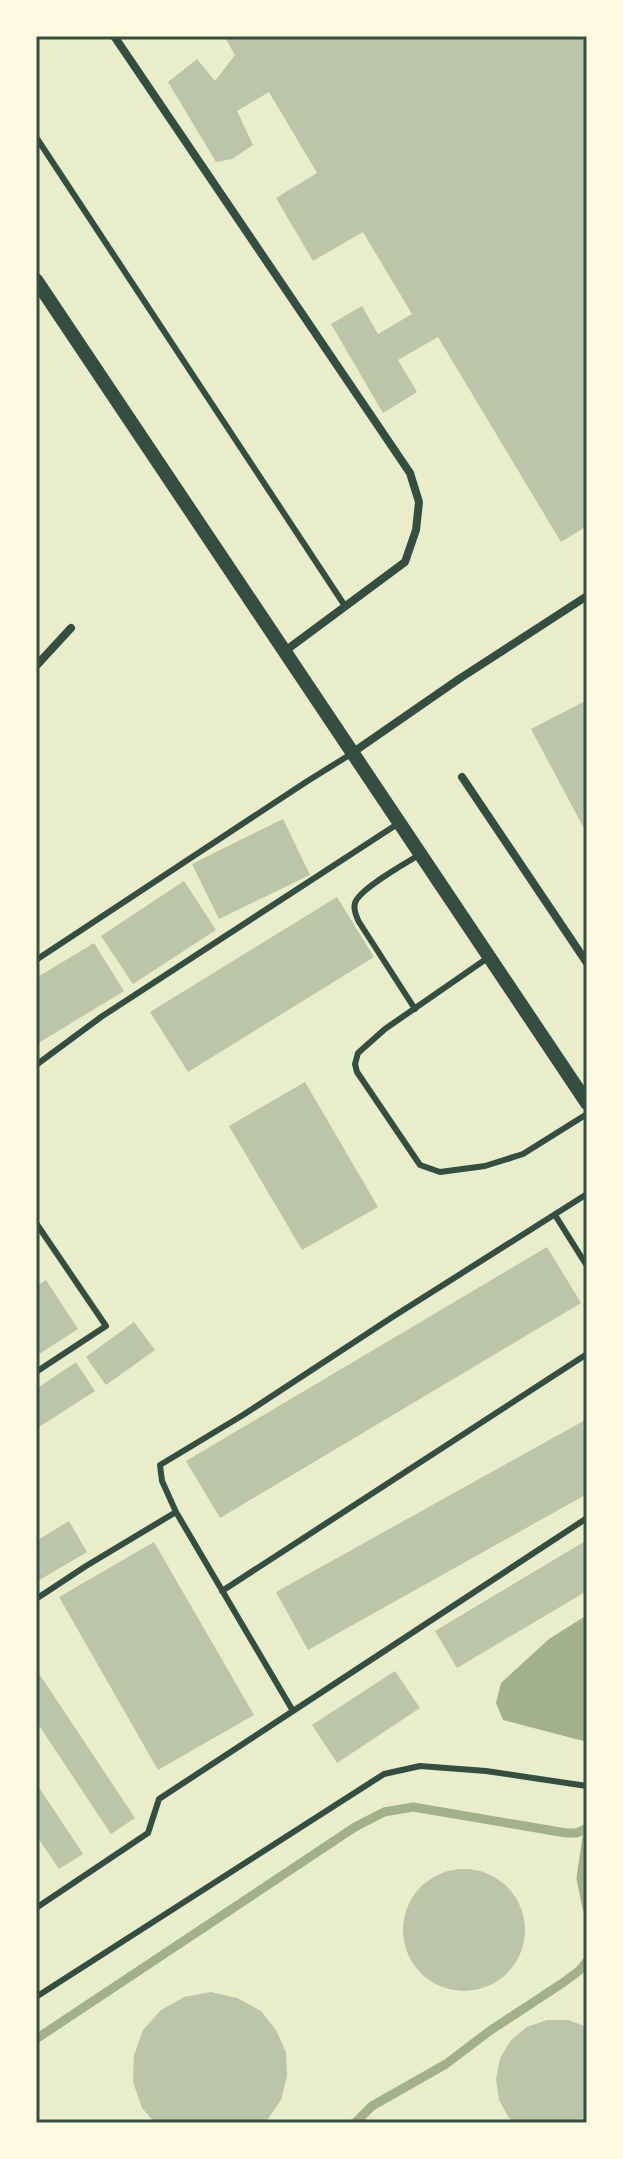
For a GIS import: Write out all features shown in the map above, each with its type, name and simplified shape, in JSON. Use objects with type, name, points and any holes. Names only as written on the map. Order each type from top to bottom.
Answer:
[{"type":"street","points":[[114,36],[410,473],[419,502],[416,530],[405,562],[285,651]]},
{"type":"street","points":[[36,280],[587,1103]]},
{"type":"street","points":[[352,753],[587,596]]},
{"type":"street","points":[[36,666],[71,628]]},
{"type":"street","points":[[462,777],[587,963]]},
{"type":"lane","points":[[36,137],[345,606]]},
{"type":"lane","points":[[36,960],[352,753]]},
{"type":"lane","points":[[36,1065],[101,1017],[399,823]]},
{"type":"lane","points":[[415,1009],[359,922],[354,906],[358,897],[374,884],[420,854]]},
{"type":"lane","points":[[489,957],[376,1037],[358,1053],[355,1064],[357,1072],[420,1165],[440,1172],[485,1166],[523,1154],[587,1114]]},
{"type":"lane","points":[[293,1711],[176,1512],[162,1481],[160,1465],[587,1194]]},
{"type":"lane","points":[[555,1215],[587,1266]]},
{"type":"lane","points":[[36,1223],[106,1326],[36,1372]]},
{"type":"lane","points":[[222,1591],[587,1354]]},
{"type":"lane","points":[[36,1599],[176,1512]]},
{"type":"lane","points":[[36,1908],[148,1833],[159,1799],[587,1518]]},
{"type":"lane","points":[[36,1997],[384,1774],[420,1766],[486,1771],[587,1786]]},
{"type":"shaded area","points":[[587,1615],[587,1742],[503,1720],[496,1703],[501,1683],[549,1639]]},
{"type":"building","points":[[224,36],[587,36],[587,526],[561,542],[438,337],[398,360],[417,392],[383,413],[331,324],[362,306],[378,334],[412,314],[363,232],[313,261],[276,198],[317,173],[269,92],[237,111],[253,145],[232,159],[216,162],[168,82],[197,59],[215,81],[235,55]]},
{"type":"building","points":[[587,700],[587,834],[531,729]]},
{"type":"building","points":[[283,819],[310,875],[219,919],[192,864]]},
{"type":"building","points":[[184,881],[216,930],[133,984],[101,936]]},
{"type":"building","points":[[337,897],[374,957],[188,1072],[150,1012]]},
{"type":"building","points":[[94,943],[124,991],[37,1044],[36,978]]},
{"type":"building","points":[[305,1082],[378,1207],[302,1250],[229,1126]]},
{"type":"building","points":[[547,1247],[581,1303],[220,1518],[186,1461]]},
{"type":"building","points":[[46,1280],[78,1329],[36,1356],[36,1286]]},
{"type":"building","points":[[134,1322],[155,1350],[106,1385],[86,1357]]},
{"type":"building","points":[[76,1362],[95,1391],[36,1429],[36,1389]]},
{"type":"building","points":[[587,1419],[587,1494],[308,1650],[276,1592]]},
{"type":"building","points":[[69,1521],[87,1552],[36,1582],[36,1541]]},
{"type":"building","points":[[587,1540],[587,1591],[457,1668],[435,1631]]},
{"type":"building","points":[[154,1542],[254,1715],[158,1770],[59,1597]]},
{"type":"building","points":[[36,1669],[135,1818],[111,1834],[36,1721]]},
{"type":"building","points":[[395,1671],[420,1708],[337,1763],[312,1725]]},
{"type":"building","points":[[36,1783],[83,1854],[59,1869],[36,1835]]},
{"type":"building","points":[[464,1869],[487,1874],[507,1887],[520,1907],[525,1930],[520,1953],[507,1973],[487,1986],[464,1991],[441,1986],[421,1973],[408,1953],[403,1930],[408,1907],[421,1887],[441,1874]]},
{"type":"building","points":[[211,1992],[237,1998],[261,2011],[276,2030],[286,2052],[287,2076],[281,2100],[265,2123],[155,2123],[142,2108],[133,2082],[134,2055],[143,2030],[161,2010],[184,1997]]},
{"type":"building","points":[[547,2020],[568,2020],[587,2027],[587,2123],[514,2123],[499,2100],[496,2079],[500,2058],[511,2040],[527,2027]]},
{"type":"waterway","points":[[36,2039],[355,1827],[384,1812],[413,1807],[566,1833],[577,1833],[587,1828]]},
{"type":"waterway","points":[[587,1837],[581,1878],[587,1908]]},
{"type":"waterway","points":[[355,2123],[372,2106],[446,2064],[564,1982],[587,1961]]}]
